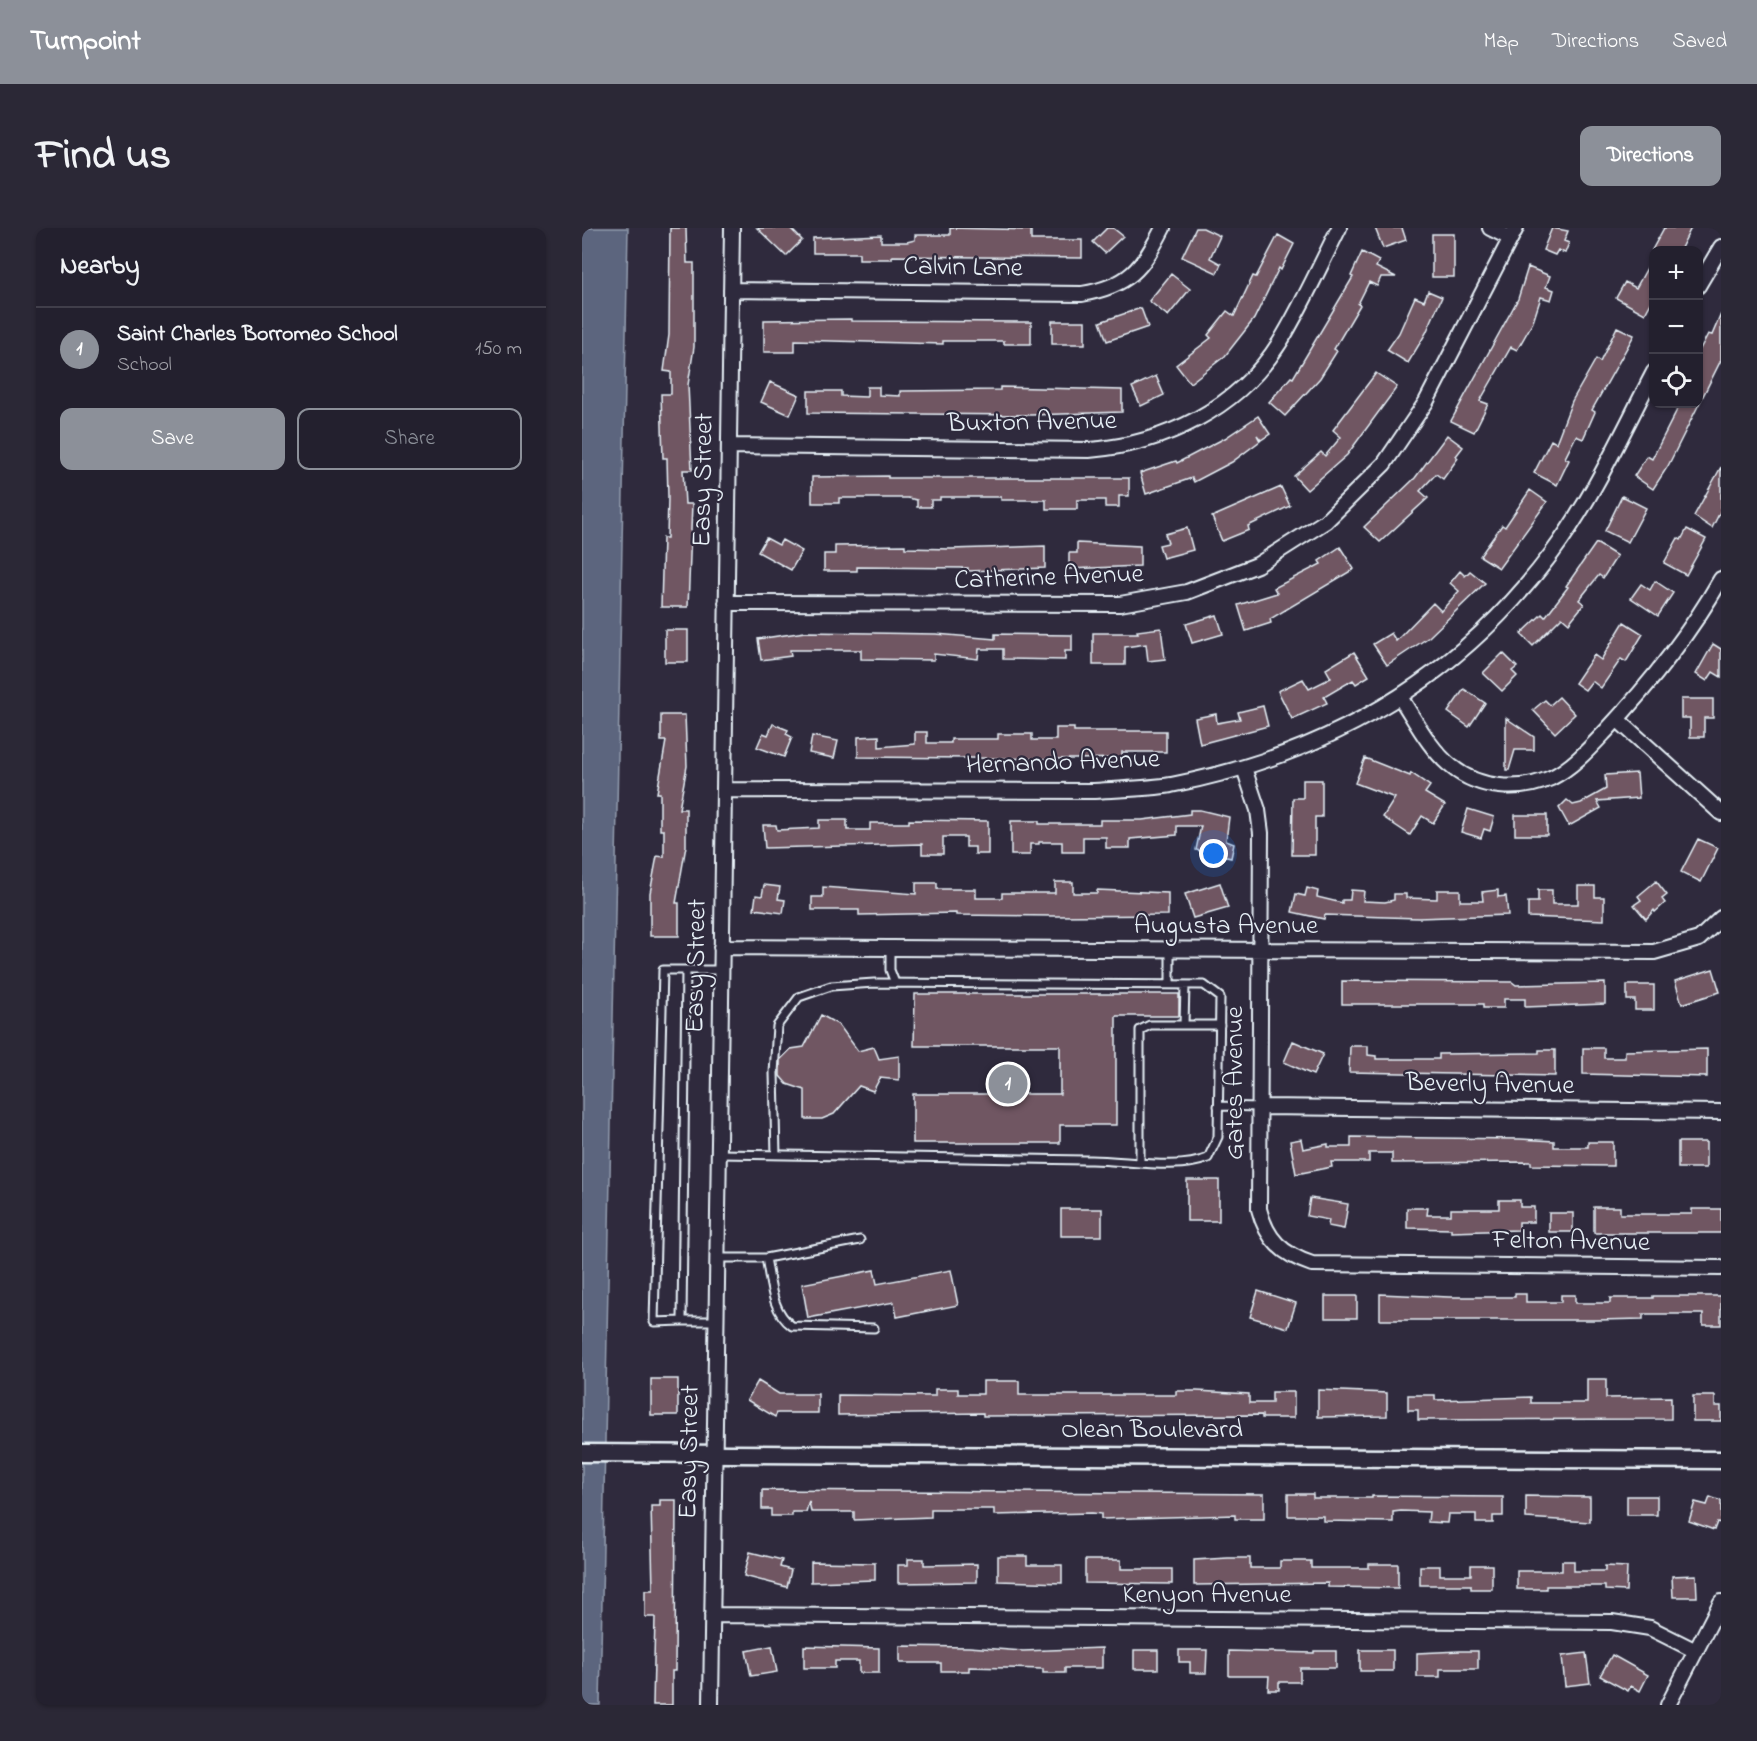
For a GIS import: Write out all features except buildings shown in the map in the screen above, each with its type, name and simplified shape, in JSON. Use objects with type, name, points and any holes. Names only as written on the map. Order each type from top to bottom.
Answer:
[{"type":"street","name":"Easy Street","points":[[711,1705],[732,228]]},
{"type":"street","name":"Calvin Lane","points":[[731,290],[1082,294],[1106,290],[1129,278],[1147,260],[1163,228]]},
{"type":"street","name":"Buxton Avenue","points":[[729,446],[1089,450],[1113,448],[1153,439],[1198,420],[1226,401],[1250,380],[1280,341],[1339,228]]},
{"type":"street","points":[[1490,228],[1513,233]]},
{"type":"street","name":"Catherine Avenue","points":[[726,603],[1120,604],[1187,592],[1257,565],[1326,521],[1384,464],[1426,402],[1513,233]]},
{"type":"street","points":[[1703,278],[1721,248]]},
{"type":"street","name":"Hernando Avenue","points":[[724,790],[1094,791],[1168,785],[1244,768],[1324,737],[1400,697],[1458,656],[1495,622],[1553,552],[1591,492],[1649,380]]},
{"type":"street","points":[[1400,697],[1435,749],[1452,767],[1476,781],[1503,787],[1529,786],[1552,778],[1573,764],[1617,719],[1667,661],[1721,579]]},
{"type":"street","points":[[1617,719],[1721,813]]},
{"type":"street","name":"Gates Avenue","points":[[1244,768],[1258,810],[1262,833],[1259,1209],[1264,1228],[1274,1244],[1291,1257],[1312,1264],[1421,1265]]},
{"type":"street","name":"Augusta Avenue","points":[[721,947],[1654,952],[1699,939],[1721,918]]},
{"type":"street","name":"Beverly Avenue","points":[[1259,1107],[1721,1112]]},
{"type":"street","name":"Felton Avenue","points":[[1421,1265],[1721,1268]]},
{"type":"street","name":"Olean Boulevard","points":[[582,1453],[1721,1460]]},
{"type":"street","points":[[1668,1705],[1721,1602]]},
{"type":"street","name":"Kenyon Avenue","points":[[712,1615],[1612,1622],[1650,1628],[1696,1651]]},
{"type":"lane","points":[[891,948],[891,970],[895,983]]},
{"type":"lane","points":[[1170,950],[1170,985]]},
{"type":"lane","points":[[716,1321],[654,1322],[663,970],[721,970]]},
{"type":"lane","points":[[682,1322],[686,970]]},
{"type":"lane","points":[[718,1154],[1194,1164],[1208,1158],[1218,1137],[1220,997],[1204,985],[874,983],[831,986],[799,997],[777,1026],[774,1073],[776,1155]]},
{"type":"lane","points":[[1184,1025],[1185,985]]},
{"type":"lane","points":[[1140,1162],[1140,1030],[1150,1025],[1220,1025]]},
{"type":"lane","points":[[1218,1106],[1259,1107]]},
{"type":"lane","points":[[717,1258],[766,1258],[860,1240]]},
{"type":"lane","points":[[766,1258],[775,1302],[781,1318],[792,1326],[874,1328]]},
{"type":"water","points":[[582,228],[628,228],[600,1705],[582,1705]]},
{"type":"place","name":"Saint Charles Borromeo School","points":[[1008,1084]]}]
